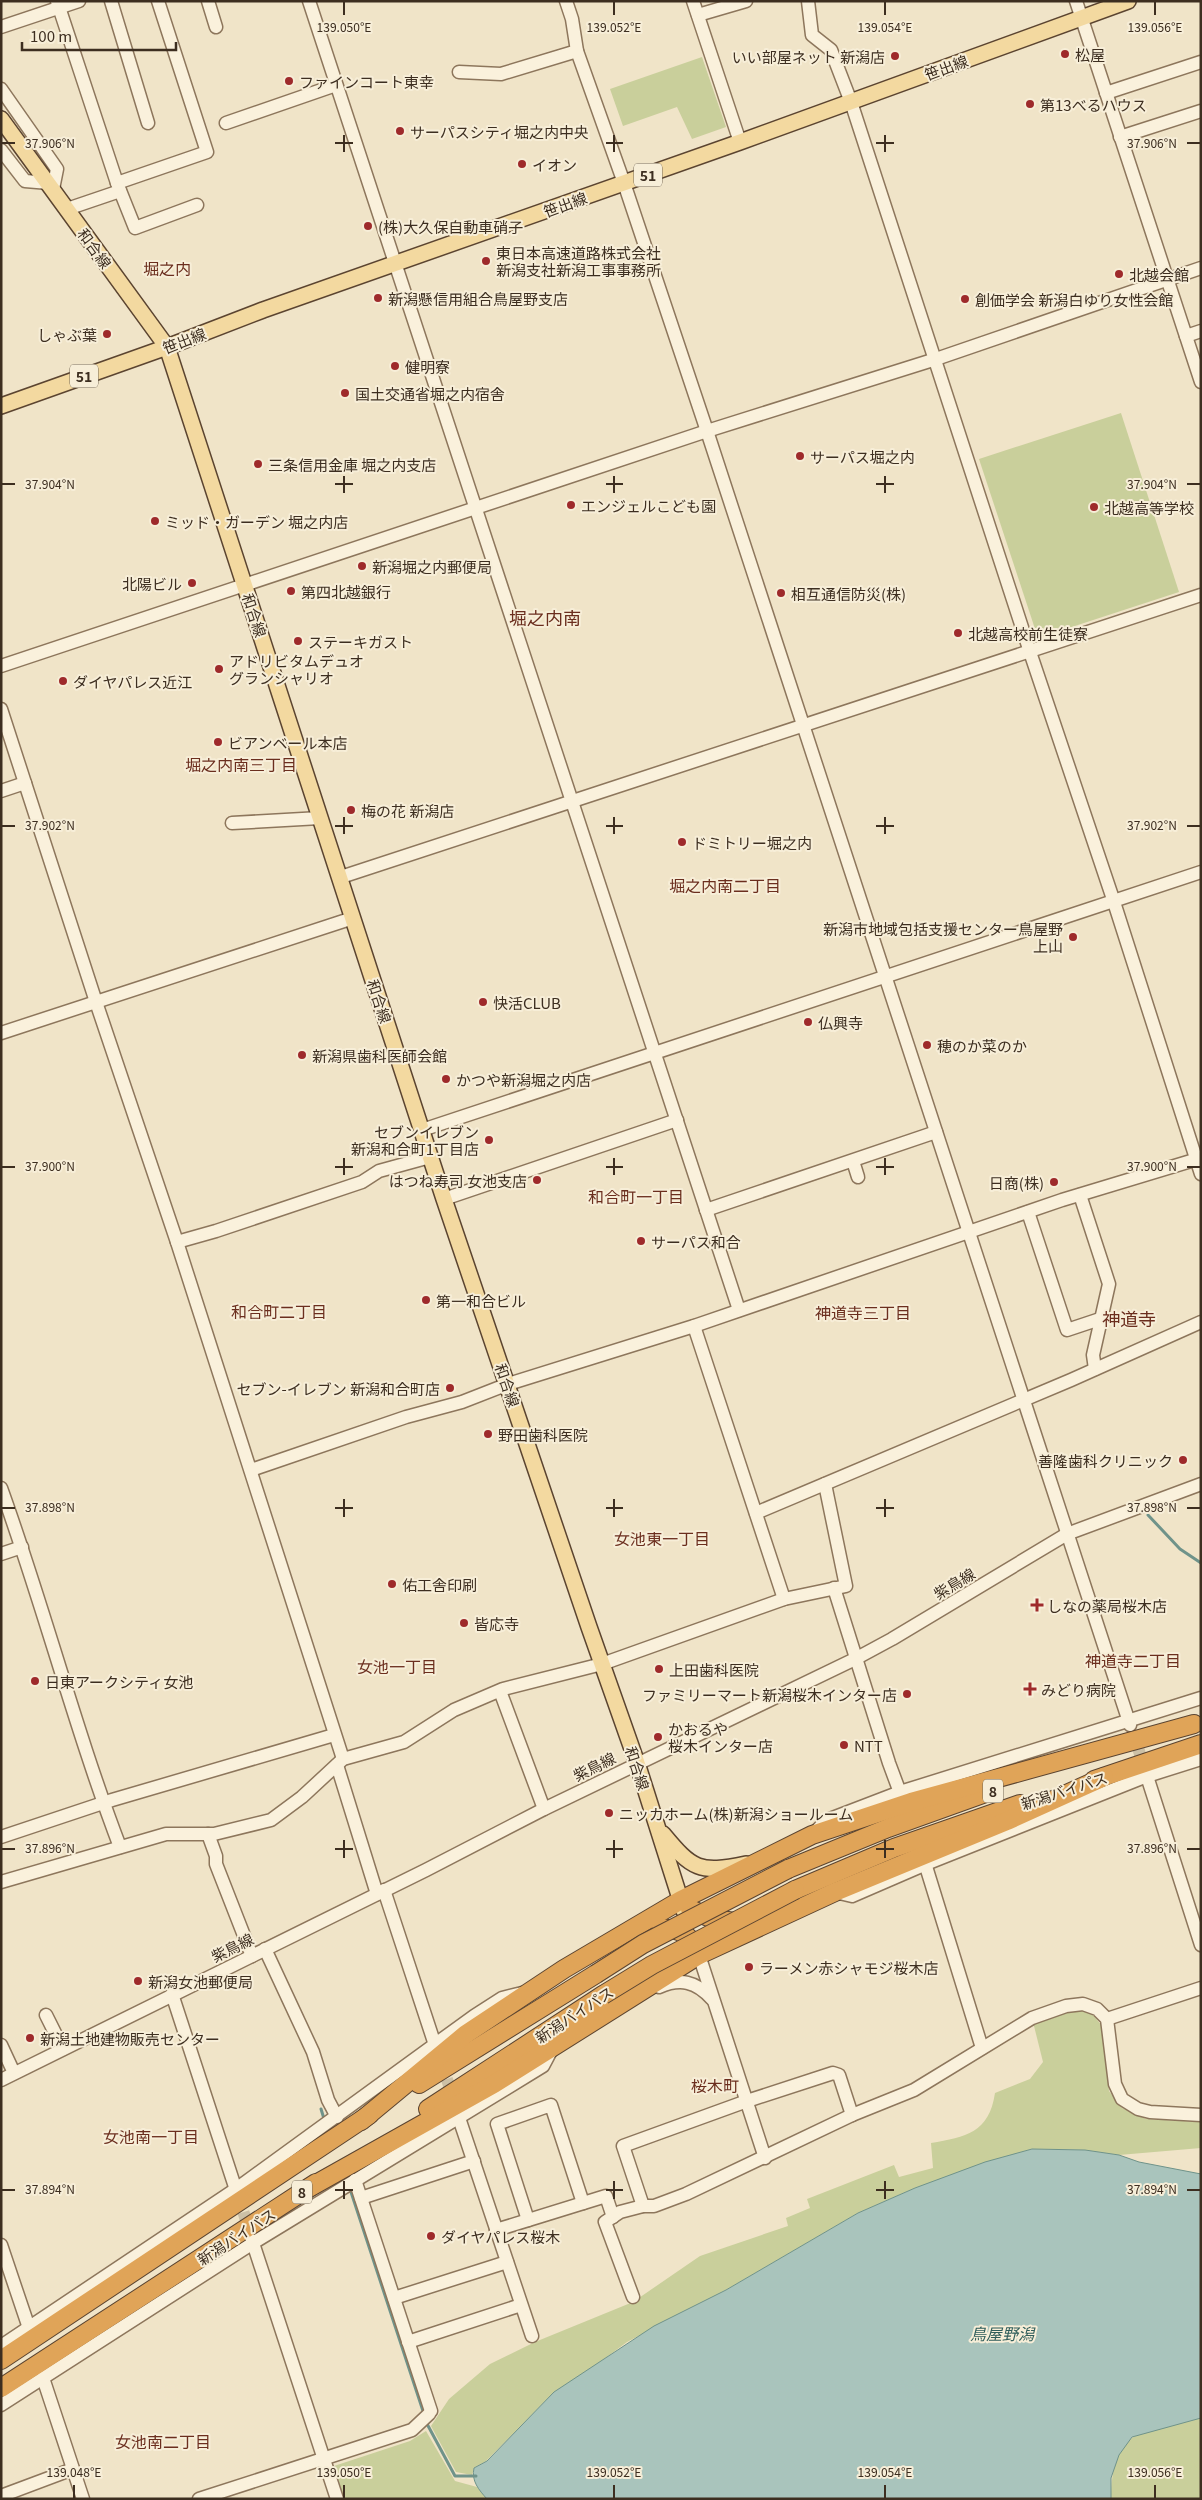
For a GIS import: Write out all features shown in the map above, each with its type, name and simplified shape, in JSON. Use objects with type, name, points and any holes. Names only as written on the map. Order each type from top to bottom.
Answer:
[{"type":"highway","points":[[361,2121],[466,2034],[532,1990],[681,1900],[812,1835],[911,1802],[1197,1723]]},
{"type":"highway","name":"新潟バイパス","points":[[1,2360],[361,2121],[659,1936],[788,1869],[888,1828],[1197,1723]]},
{"type":"highway","name":"新潟バイパス","points":[[1,2388],[603,1995],[660,1960],[795,1890],[894,1848],[1201,1744]]},
{"type":"highway","points":[[307,2189],[494,2084],[699,1955],[836,1892],[1007,1821],[1104,1777]]},
{"type":"highway","points":[[681,1900],[693,1912],[717,1920],[741,1923],[778,1919]]},
{"type":"highway","points":[[588,1955],[630,1938],[669,1928],[678,1929],[686,1934],[699,1955]]},
{"type":"main road","name":"笹出線","points":[[1,406],[1128,1]]},
{"type":"main road","name":"和合線","points":[[1,119],[167,347],[199,452],[245,584],[430,1157],[637,1763],[699,1955]]},
{"type":"main road","points":[[658,1830],[690,1864],[698,1867],[725,1868],[745,1864],[774,1854]]},
{"type":"street","points":[[1,27],[58,4],[79,1]]},
{"type":"street","points":[[111,1],[148,123]]},
{"type":"street","points":[[67,209],[207,152],[158,1]]},
{"type":"street","points":[[208,1],[216,27]]},
{"type":"street","points":[[309,1],[397,264],[573,800],[653,1052],[739,1310]]},
{"type":"street","points":[[566,1],[572,19],[576,50],[624,183],[707,431],[1129,1722]]},
{"type":"street","points":[[693,1],[740,142]]},
{"type":"street","points":[[698,15],[746,1]]},
{"type":"street","points":[[808,1],[812,35],[831,50],[851,102],[891,229],[936,359],[1030,652],[1198,1158],[1201,1174]]},
{"type":"street","points":[[1076,1],[1201,382]]},
{"type":"street","points":[[58,4],[118,187],[135,228],[197,205]]},
{"type":"street","points":[[459,72],[501,74],[576,50]]},
{"type":"street","points":[[1106,93],[1201,62]]},
{"type":"street","points":[[226,123],[336,85]]},
{"type":"street","points":[[1,89],[57,169],[51,186],[25,181],[1,150]]},
{"type":"street","points":[[1120,137],[1201,111]]},
{"type":"street","points":[[1,666],[707,431],[936,359],[1201,268]]},
{"type":"street","points":[[1186,336],[1201,331]]},
{"type":"street","points":[[341,877],[1201,595]]},
{"type":"street","points":[[1,709],[251,1470],[334,1735],[340,1762],[380,1892],[436,2048]]},
{"type":"street","points":[[1,791],[25,784]]},
{"type":"street","points":[[232,823],[320,818]]},
{"type":"street","points":[[422,1130],[1113,899],[1201,872]]},
{"type":"street","points":[[1,1033],[353,918]]},
{"type":"street","points":[[444,1199],[677,1120]]},
{"type":"street","points":[[706,1210],[936,1132]]},
{"type":"street","points":[[177,1242],[216,1231],[362,1182],[379,1171],[430,1157]]},
{"type":"street","points":[[251,1470],[406,1417],[470,1399],[508,1384],[694,1326],[968,1231],[1198,1158]]},
{"type":"street","points":[[853,1161],[858,1177]]},
{"type":"street","points":[[1080,1195],[1109,1284],[1093,1355],[1096,1369]]},
{"type":"street","points":[[1028,1212],[1067,1330],[1100,1319]]},
{"type":"street","points":[[756,1514],[1023,1401],[1201,1322]]},
{"type":"street","points":[[694,1326],[784,1598]]},
{"type":"street","points":[[1,1882],[166,1834],[208,1834],[271,1820],[302,1797],[340,1762],[404,1742],[454,1710],[500,1691],[527,1682],[602,1664],[784,1598],[846,1586],[825,1484]]},
{"type":"street","name":"紫鳥線","points":[[1,2080],[380,1892],[544,1808],[856,1659],[892,1640],[1067,1534],[1201,1484]]},
{"type":"street","points":[[1,1488],[22,1547],[104,1804],[120,1846]]},
{"type":"street","points":[[1,1554],[22,1547]]},
{"type":"street","points":[[834,1588],[901,1795]]},
{"type":"street","points":[[500,1691],[544,1808]]},
{"type":"street","points":[[812,1835],[827,1820],[1201,1698]]},
{"type":"street","points":[[1,1836],[334,1735]]},
{"type":"street","points":[[836,1892],[852,1896],[925,1862],[1146,1773],[1201,1759]]},
{"type":"street","points":[[1146,1773],[1201,1945]]},
{"type":"street","points":[[208,1834],[216,1856],[216,1864],[252,1956]]},
{"type":"street","points":[[925,1862],[982,2048]]},
{"type":"street","points":[[265,1949],[313,2052],[328,2100],[337,2116]]},
{"type":"street","points":[[699,1955],[765,2158]]},
{"type":"street","points":[[645,1990],[684,1981],[704,1990],[715,2003]]},
{"type":"street","points":[[1107,2019],[1201,1988]]},
{"type":"street","points":[[1,2346],[236,2190],[337,2116],[436,2048],[474,2016],[502,1998],[532,1990]]},
{"type":"street","points":[[172,1994],[236,2190]]},
{"type":"street","points":[[633,2297],[605,2222],[620,2212],[643,2206],[654,2206],[765,2158],[852,2115],[914,2090],[1032,2018],[1066,2006],[1091,2006],[1107,2019],[1115,2084],[1122,2099],[1138,2109],[1150,2112],[1201,2115]]},
{"type":"street","points":[[46,2015],[62,2049]]},
{"type":"street","points":[[1,2045],[14,2073]]},
{"type":"street","points":[[1,2405],[253,2241],[543,2066],[552,2049]]},
{"type":"street","points":[[643,2206],[623,2146],[747,2101],[833,2073],[839,2075],[852,2115]]},
{"type":"street","points":[[528,2220],[497,2124],[551,2105],[583,2203]]},
{"type":"street","points":[[459,2116],[532,2336]]},
{"type":"street","points":[[361,2198],[474,2161]]},
{"type":"street","points":[[199,2499],[412,2430],[427,2415],[408,2342],[355,2180]]},
{"type":"street","points":[[496,2230],[606,2196],[613,2217]]},
{"type":"street","points":[[253,2241],[322,2458],[337,2499]]},
{"type":"street","points":[[1,2245],[29,2328]]},
{"type":"street","points":[[394,2298],[507,2262]]},
{"type":"street","points":[[408,2342],[522,2304]]},
{"type":"street","points":[[42,2378],[83,2499]]},
{"type":"street","points":[[1,2496],[73,2469]]},
{"type":"green space","points":[[702,57],[726,127],[692,139],[677,107],[623,126],[610,89]]},
{"type":"green space","points":[[1121,413],[1179,592],[1038,638],[979,459]]},
{"type":"green space","points":[[1083,2009],[1093,2015],[1103,2027],[1109,2091],[1122,2108],[1146,2119],[1201,2122],[1201,2148],[1119,2155],[1082,2150],[1032,2149],[915,2188],[858,2213],[726,2290],[627,2342],[588,2371],[554,2392],[486,2461],[474,2468],[472,2475],[456,2472],[431,2426],[449,2399],[490,2364],[535,2342],[633,2302],[700,2256],[788,2226],[786,2218],[810,2208],[807,2199],[894,2165],[899,2177],[933,2168],[931,2143],[955,2138],[974,2131],[987,2117],[995,2093],[1030,2079],[1043,2062],[1033,2022],[1065,2011]]},
{"type":"green space","points":[[1201,2418],[1201,2499],[1111,2499],[1117,2457],[1126,2443],[1145,2432]]},
{"type":"green space","points":[[426,2431],[455,2481],[477,2487],[487,2499],[344,2499],[334,2466],[410,2441]]},
{"type":"water","name":"鳥屋野潟","points":[[1032,2149],[1085,2150],[1119,2155],[1139,2162],[1201,2174],[1201,2418],[1132,2437],[1119,2455],[1111,2478],[1111,2499],[487,2499],[479,2489],[473,2473],[474,2468],[487,2461],[554,2392],[654,2326],[726,2290],[858,2213],[915,2188],[985,2162]]},
{"type":"waterway","points":[[1148,1515],[1180,1549],[1201,1563]]},
{"type":"waterway","points":[[321,2109],[325,2122]]},
{"type":"waterway","points":[[350,2189],[424,2414]]},
{"type":"waterway","points":[[426,2422],[455,2476],[476,2476]]},
{"type":"tunnel","points":[[1133,1732],[1145,1770]]},
{"type":"tunnel","points":[[441,2062],[454,2100]]},
{"type":"tunnel","points":[[238,2195],[250,2233]]},
{"type":"place","name":"松屋","points":[[1065,54]]},
{"type":"place","name":"いい部屋ネット 新潟店","points":[[895,56]]},
{"type":"place","name":"ファインコート東幸","points":[[289,81]]},
{"type":"place","name":"第13べるハウス","points":[[1030,104]]},
{"type":"place","name":"サーパスシティ堀之内中央","points":[[400,131]]},
{"type":"place","name":"イオン","points":[[522,164]]},
{"type":"place","name":"(株)大久保自動車硝子","points":[[368,226]]},
{"type":"place","name":"東日本高速道路株式会社 新潟支社新潟工事事務所","points":[[486,261]]},
{"type":"place","name":"北越会館","points":[[1119,274]]},
{"type":"place","name":"新潟懸信用組合鳥屋野支店","points":[[378,298]]},
{"type":"place","name":"創価学会 新潟白ゆり女性会館","points":[[965,299]]},
{"type":"place","name":"しゃぶ葉","points":[[107,334]]},
{"type":"place","name":"健明寮","points":[[395,366]]},
{"type":"place","name":"国土交通省堀之内宿舎","points":[[345,393]]},
{"type":"place","name":"サーパス堀之内","points":[[800,456]]},
{"type":"place","name":"三条信用金庫 堀之内支店","points":[[258,464]]},
{"type":"place","name":"エンジェルこども園","points":[[571,505]]},
{"type":"place","name":"北越高等学校","points":[[1094,507]]},
{"type":"place","name":"ミッド・ガーデン 堀之内店","points":[[155,521]]},
{"type":"place","name":"新潟堀之内郵便局","points":[[362,566]]},
{"type":"place","name":"北陽ビル","points":[[192,583]]},
{"type":"place","name":"第四北越銀行","points":[[291,591]]},
{"type":"place","name":"相互通信防災(株)","points":[[781,593]]},
{"type":"place","name":"北越高校前生徒寮","points":[[958,633]]},
{"type":"place","name":"ステーキガスト","points":[[298,641]]},
{"type":"place","name":"アドリビタムデュオ グランシャリオ","points":[[219,669]]},
{"type":"place","name":"ダイヤパレス近江","points":[[63,681]]},
{"type":"place","name":"ビアンベール本店","points":[[218,742]]},
{"type":"place","name":"梅の花 新潟店","points":[[351,810]]},
{"type":"place","name":"ドミトリー堀之内","points":[[682,842]]},
{"type":"place","name":"新潟市地域包括支援センター鳥屋野 上山","points":[[1073,937]]},
{"type":"place","name":"快活CLUB","points":[[483,1002]]},
{"type":"place","name":"仏興寺","points":[[808,1022]]},
{"type":"place","name":"穂のか菜のか","points":[[927,1045]]},
{"type":"place","name":"新潟県歯科医師会館","points":[[302,1055]]},
{"type":"place","name":"かつや新潟堀之内店","points":[[446,1079]]},
{"type":"place","name":"セブンイレブン 新潟和合町1丁目店","points":[[489,1140]]},
{"type":"place","name":"はつね寿司 女池支店","points":[[537,1180]]},
{"type":"place","name":"日商(株)","points":[[1054,1182]]},
{"type":"place","name":"サーパス和合","points":[[641,1241]]},
{"type":"place","name":"第一和合ビル","points":[[426,1300]]},
{"type":"place","name":"セブン-イレブン 新潟和合町店","points":[[450,1388]]},
{"type":"place","name":"野田歯科医院","points":[[488,1434]]},
{"type":"place","name":"善隆歯科クリニック","points":[[1183,1460]]},
{"type":"place","name":"佑工舎印刷","points":[[392,1584]]},
{"type":"place","name":"しなの薬局桜木店","points":[[1037,1605]]},
{"type":"place","name":"皆応寺","points":[[464,1623]]},
{"type":"place","name":"上田歯科医院","points":[[659,1669]]},
{"type":"place","name":"日東アークシティ女池","points":[[35,1681]]},
{"type":"place","name":"みどり病院","points":[[1030,1689]]},
{"type":"place","name":"ファミリーマート新潟桜木インター店","points":[[907,1694]]},
{"type":"place","name":"かおるや 桜木インター店","points":[[658,1737]]},
{"type":"place","name":"NTT","points":[[844,1745]]},
{"type":"place","name":"ニッカホーム(株)新潟ショールーム","points":[[609,1813]]},
{"type":"place","name":"ラーメン赤シャモジ桜木店","points":[[749,1967]]},
{"type":"place","name":"新潟女池郵便局","points":[[138,1981]]},
{"type":"place","name":"新潟土地建物販売センター","points":[[30,2038]]},
{"type":"place","name":"ダイヤパレス桜木","points":[[431,2236]]},
{"type":"district","name":"堀之内","points":[[167,268]]},
{"type":"district","name":"堀之内南","points":[[545,617]]},
{"type":"district","name":"堀之内南三丁目","points":[[241,764]]},
{"type":"district","name":"堀之内南二丁目","points":[[725,885]]},
{"type":"district","name":"和合町一丁目","points":[[636,1196]]},
{"type":"district","name":"和合町二丁目","points":[[279,1311]]},
{"type":"district","name":"神道寺三丁目","points":[[863,1312]]},
{"type":"district","name":"神道寺","points":[[1129,1318]]},
{"type":"district","name":"女池東一丁目","points":[[662,1538]]},
{"type":"district","name":"神道寺二丁目","points":[[1133,1660]]},
{"type":"district","name":"女池一丁目","points":[[397,1666]]},
{"type":"district","name":"桜木町","points":[[715,2085]]},
{"type":"district","name":"女池南一丁目","points":[[151,2136]]},
{"type":"district","name":"女池南二丁目","points":[[163,2441]]}]
